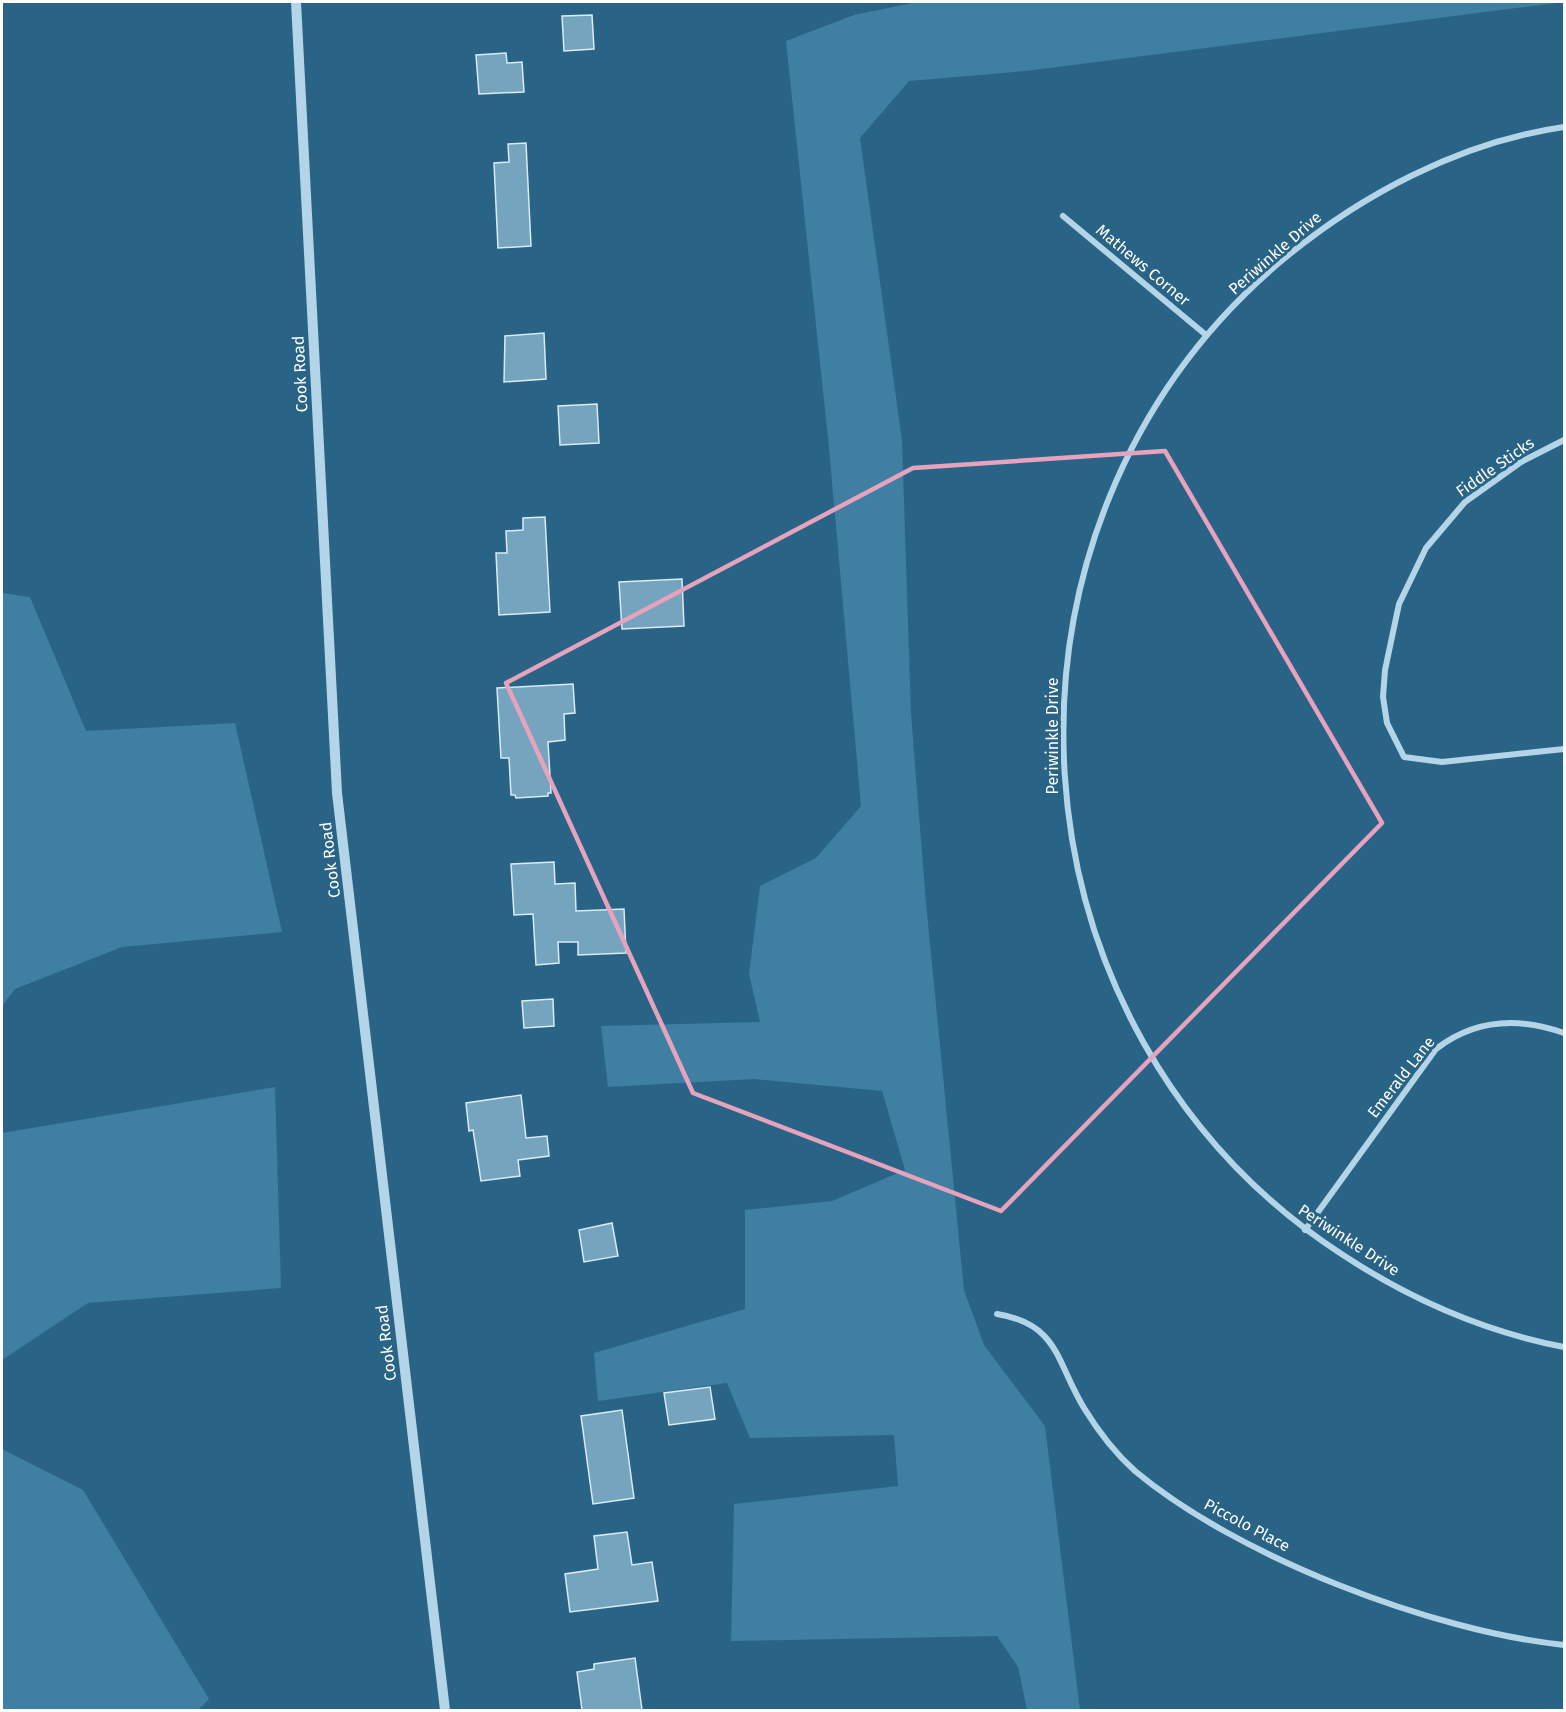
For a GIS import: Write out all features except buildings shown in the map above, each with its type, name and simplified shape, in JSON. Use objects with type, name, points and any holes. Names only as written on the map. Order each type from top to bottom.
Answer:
[{"type":"street","name":"Cook Road","points":[[296,2],[337,793],[445,1710]]},
{"type":"street","name":"Periwinkle Drive","points":[[1564,127],[1488,145],[1440,163],[1381,192],[1337,218],[1297,249],[1254,285],[1206,335],[1167,389],[1131,451],[1104,511],[1076,604],[1064,684],[1066,800],[1077,870],[1092,922],[1109,972],[1132,1021],[1157,1067],[1190,1112],[1246,1179],[1305,1230],[1376,1277],[1440,1308],[1493,1328],[1564,1347]]},
{"type":"street","name":"Mathews Corner","points":[[1063,216],[1206,335]]},
{"type":"street","name":"Fiddle Sticks","points":[[1564,440],[1521,462],[1465,502],[1426,548],[1399,604],[1385,670],[1383,697],[1387,723],[1404,757],[1442,762],[1564,749]]},
{"type":"street","name":"Emerald Lane","points":[[1305,1230],[1436,1049],[1466,1030],[1488,1024],[1519,1022],[1564,1033]]},
{"type":"street","name":"Piccolo Place","points":[[997,1314],[1020,1318],[1038,1330],[1055,1348],[1084,1408],[1106,1441],[1134,1470],[1176,1502],[1308,1573],[1381,1600],[1454,1623],[1564,1646]]},
{"type":"highlighted area","points":[[1165,451],[1382,823],[1001,1211],[693,1093],[506,683],[913,468]]},
{"type":"shaded area","points":[[917,2],[1564,2],[1026,71],[909,81],[860,138],[902,440],[911,714],[926,903],[964,1290],[984,1345],[1045,1426],[1080,1710],[1027,1710],[1018,1667],[997,1636],[731,1641],[734,1504],[898,1486],[894,1435],[750,1438],[727,1383],[598,1401],[594,1353],[745,1309],[745,1210],[832,1201],[905,1170],[882,1091],[754,1079],[608,1087],[601,1026],[760,1022],[749,974],[760,886],[816,858],[861,806],[829,448],[786,41],[854,15]]},
{"type":"shaded area","points":[[2,593],[30,597],[86,731],[235,723],[282,932],[122,947],[15,989],[2,1006]]},
{"type":"shaded area","points":[[275,1087],[281,1288],[88,1303],[2,1360],[2,1133]]},
{"type":"shaded area","points":[[2,1449],[83,1490],[209,1699],[198,1710],[2,1710]]}]
